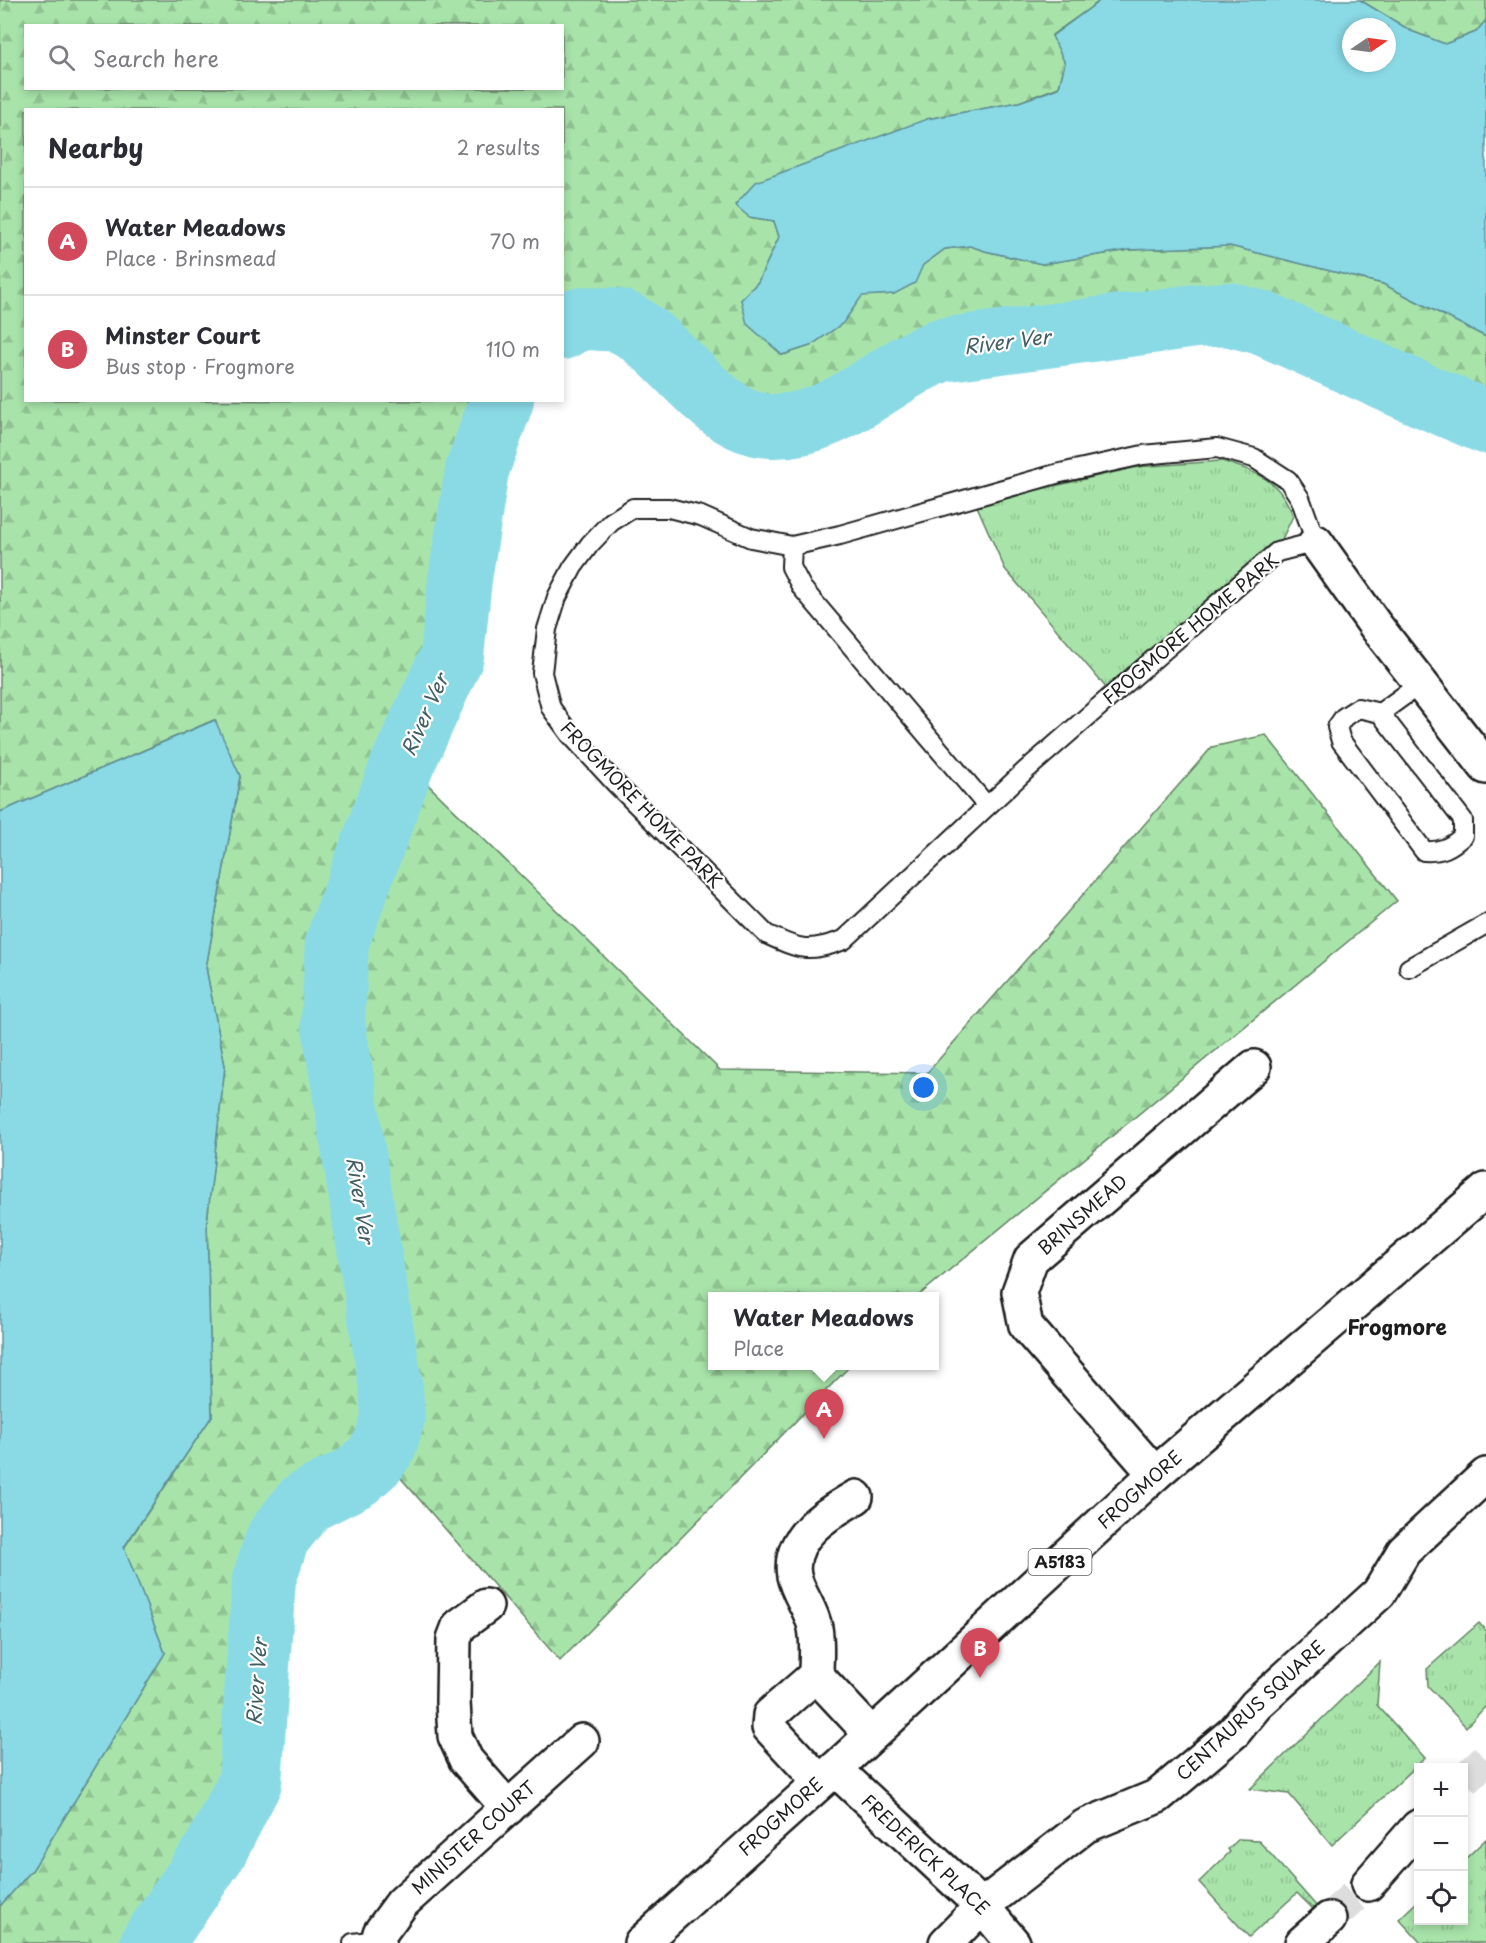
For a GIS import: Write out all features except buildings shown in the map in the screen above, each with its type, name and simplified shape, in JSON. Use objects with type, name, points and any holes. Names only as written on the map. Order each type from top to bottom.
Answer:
[{"type":"street","points":[[1316,542],[1375,625],[1486,767]]},
{"type":"street","name":"BRINSMEAD","points":[[1155,1474],[1026,1326],[1019,1292],[1031,1259],[1254,1067]]},
{"type":"street","name":"FROGMORE","points":[[641,1943],[1155,1474],[1482,1202]]},
{"type":"street","name":"CENTAURUS SQUARE","points":[[946,1943],[982,1906],[1085,1826],[1158,1796],[1226,1739],[1256,1705],[1379,1593],[1404,1551],[1486,1475]]},
{"type":"street","points":[[856,1497],[831,1512],[806,1534],[796,1552],[794,1576],[815,1627],[816,1675],[871,1734]]},
{"type":"street","points":[[486,1606],[459,1626],[454,1639],[455,1737],[466,1760],[507,1808]]},
{"type":"street","name":"FREDERICK PLACE","points":[[816,1675],[770,1715],[769,1727],[982,1906],[1013,1943]]},
{"type":"street","name":"MINISTER COURT","points":[[370,1942],[380,1933],[402,1903],[582,1741]]},
{"type":"street","points":[[1368,1884],[1414,1833]]},
{"type":"street","points":[[1302,1943],[1329,1919]]},
{"type":"lane","name":"FROGMORE HOME PARK","points":[[1217,448],[1254,458],[1288,480],[1300,498],[1316,542],[1277,552],[987,806],[844,940],[818,949],[793,946],[766,934],[616,784],[570,734],[551,708],[542,674],[548,629],[557,597],[573,567],[590,544],[611,522],[633,508],[669,508],[701,516],[751,538],[792,546],[840,535],[1056,474],[1143,455],[1217,448]]},
{"type":"lane","points":[[792,546],[791,567],[802,588],[987,806]]},
{"type":"lane","points":[[1380,713],[1462,820],[1462,836],[1453,846],[1439,852],[1424,851],[1341,741],[1337,727],[1344,717],[1358,708],[1380,713],[1420,684]]},
{"type":"lane","points":[[1410,968],[1486,924]]},
{"type":"green space","points":[[0,0],[1101,0],[1052,35],[1065,63],[1059,87],[1019,102],[927,119],[749,217],[774,221],[779,237],[758,282],[741,300],[782,355],[810,346],[843,323],[862,295],[894,294],[923,265],[945,249],[970,246],[1042,264],[1129,250],[1230,246],[1383,284],[1486,337],[1486,403],[1244,297],[1220,298],[1182,308],[1100,321],[997,332],[918,349],[790,414],[758,415],[709,387],[671,334],[637,305],[608,296],[582,295],[564,304],[564,108],[24,108],[24,402],[485,402],[463,469],[454,516],[444,614],[433,661],[387,758],[323,930],[313,1007],[376,1403],[376,1419],[369,1438],[285,1498],[262,1530],[246,1577],[234,1778],[209,1835],[125,1943],[0,1943],[0,1906],[33,1869],[165,1653],[124,1548],[212,1416],[207,1221],[225,1066],[206,968],[240,776],[214,720],[0,812]]},
{"type":"green space","points":[[1360,0],[1486,0],[1486,20],[1476,32],[1445,44],[1411,31],[1396,22],[1396,18],[1390,18]]},
{"type":"green space","points":[[1222,461],[1256,473],[1274,485],[1281,493],[1293,516],[1282,539],[1108,690],[1005,569],[976,504],[1137,467]]},
{"type":"green space","points":[[1266,735],[1397,901],[923,1292],[708,1292],[708,1370],[846,1370],[560,1661],[400,1477],[412,1448],[417,1401],[356,1070],[353,1013],[360,948],[415,772],[720,1070],[927,1073],[1212,747]]},
{"type":"green space","points":[[1479,1623],[1486,1631],[1486,1706],[1466,1727],[1428,1686],[1427,1669]]},
{"type":"green space","points":[[1380,1662],[1377,1705],[1425,1758],[1420,1763],[1414,1763],[1414,1768],[1332,1845],[1289,1794],[1250,1789]]},
{"type":"green space","points":[[1239,1839],[1258,1840],[1318,1908],[1315,1911],[1297,1893],[1249,1937],[1199,1882],[1230,1852],[1228,1849]]},
{"type":"green space","points":[[1486,1839],[1486,1943],[1421,1943],[1399,1919],[1414,1905],[1414,1925],[1468,1925],[1468,1856]]},
{"type":"water","points":[[1101,0],[1360,0],[1390,18],[1342,18],[1342,72],[1396,72],[1396,22],[1411,31],[1445,44],[1476,32],[1486,20],[1486,337],[1383,284],[1230,246],[1129,250],[1042,264],[970,246],[945,249],[923,265],[915,283],[894,294],[862,296],[843,323],[810,346],[782,355],[747,324],[741,300],[758,282],[779,237],[774,221],[749,217],[735,205],[756,182],[927,119],[1019,102],[1059,88],[1065,63],[1052,36]]},
{"type":"water","points":[[215,720],[240,776],[206,968],[225,1066],[207,1221],[212,1416],[124,1547],[165,1653],[33,1869],[0,1906],[0,812]]},
{"type":"waterway","name":"River Ver","points":[[564,327],[580,319],[590,318],[614,320],[627,324],[650,340],[720,406],[753,423],[771,426],[791,425],[828,414],[912,364],[941,350],[1196,316],[1228,314],[1262,323],[1486,422]]},
{"type":"waterway","name":"River Ver","points":[[152,1943],[215,1851],[250,1782],[264,1579],[278,1537],[306,1502],[356,1477],[375,1460],[385,1445],[393,1418],[391,1388],[333,1021],[337,942],[403,763],[452,656],[460,579],[477,470],[501,402]]},
{"type":"tunnel","points":[[1468,1776],[1486,1759]]},
{"type":"tunnel","points":[[1329,1919],[1368,1884]]},
{"type":"place","name":"Water Meadows","points":[[824,1439]]},
{"type":"place","name":"Minster Court","points":[[980,1678]]},
{"type":"district","name":"Frogmore","points":[[1397,1328]]}]
